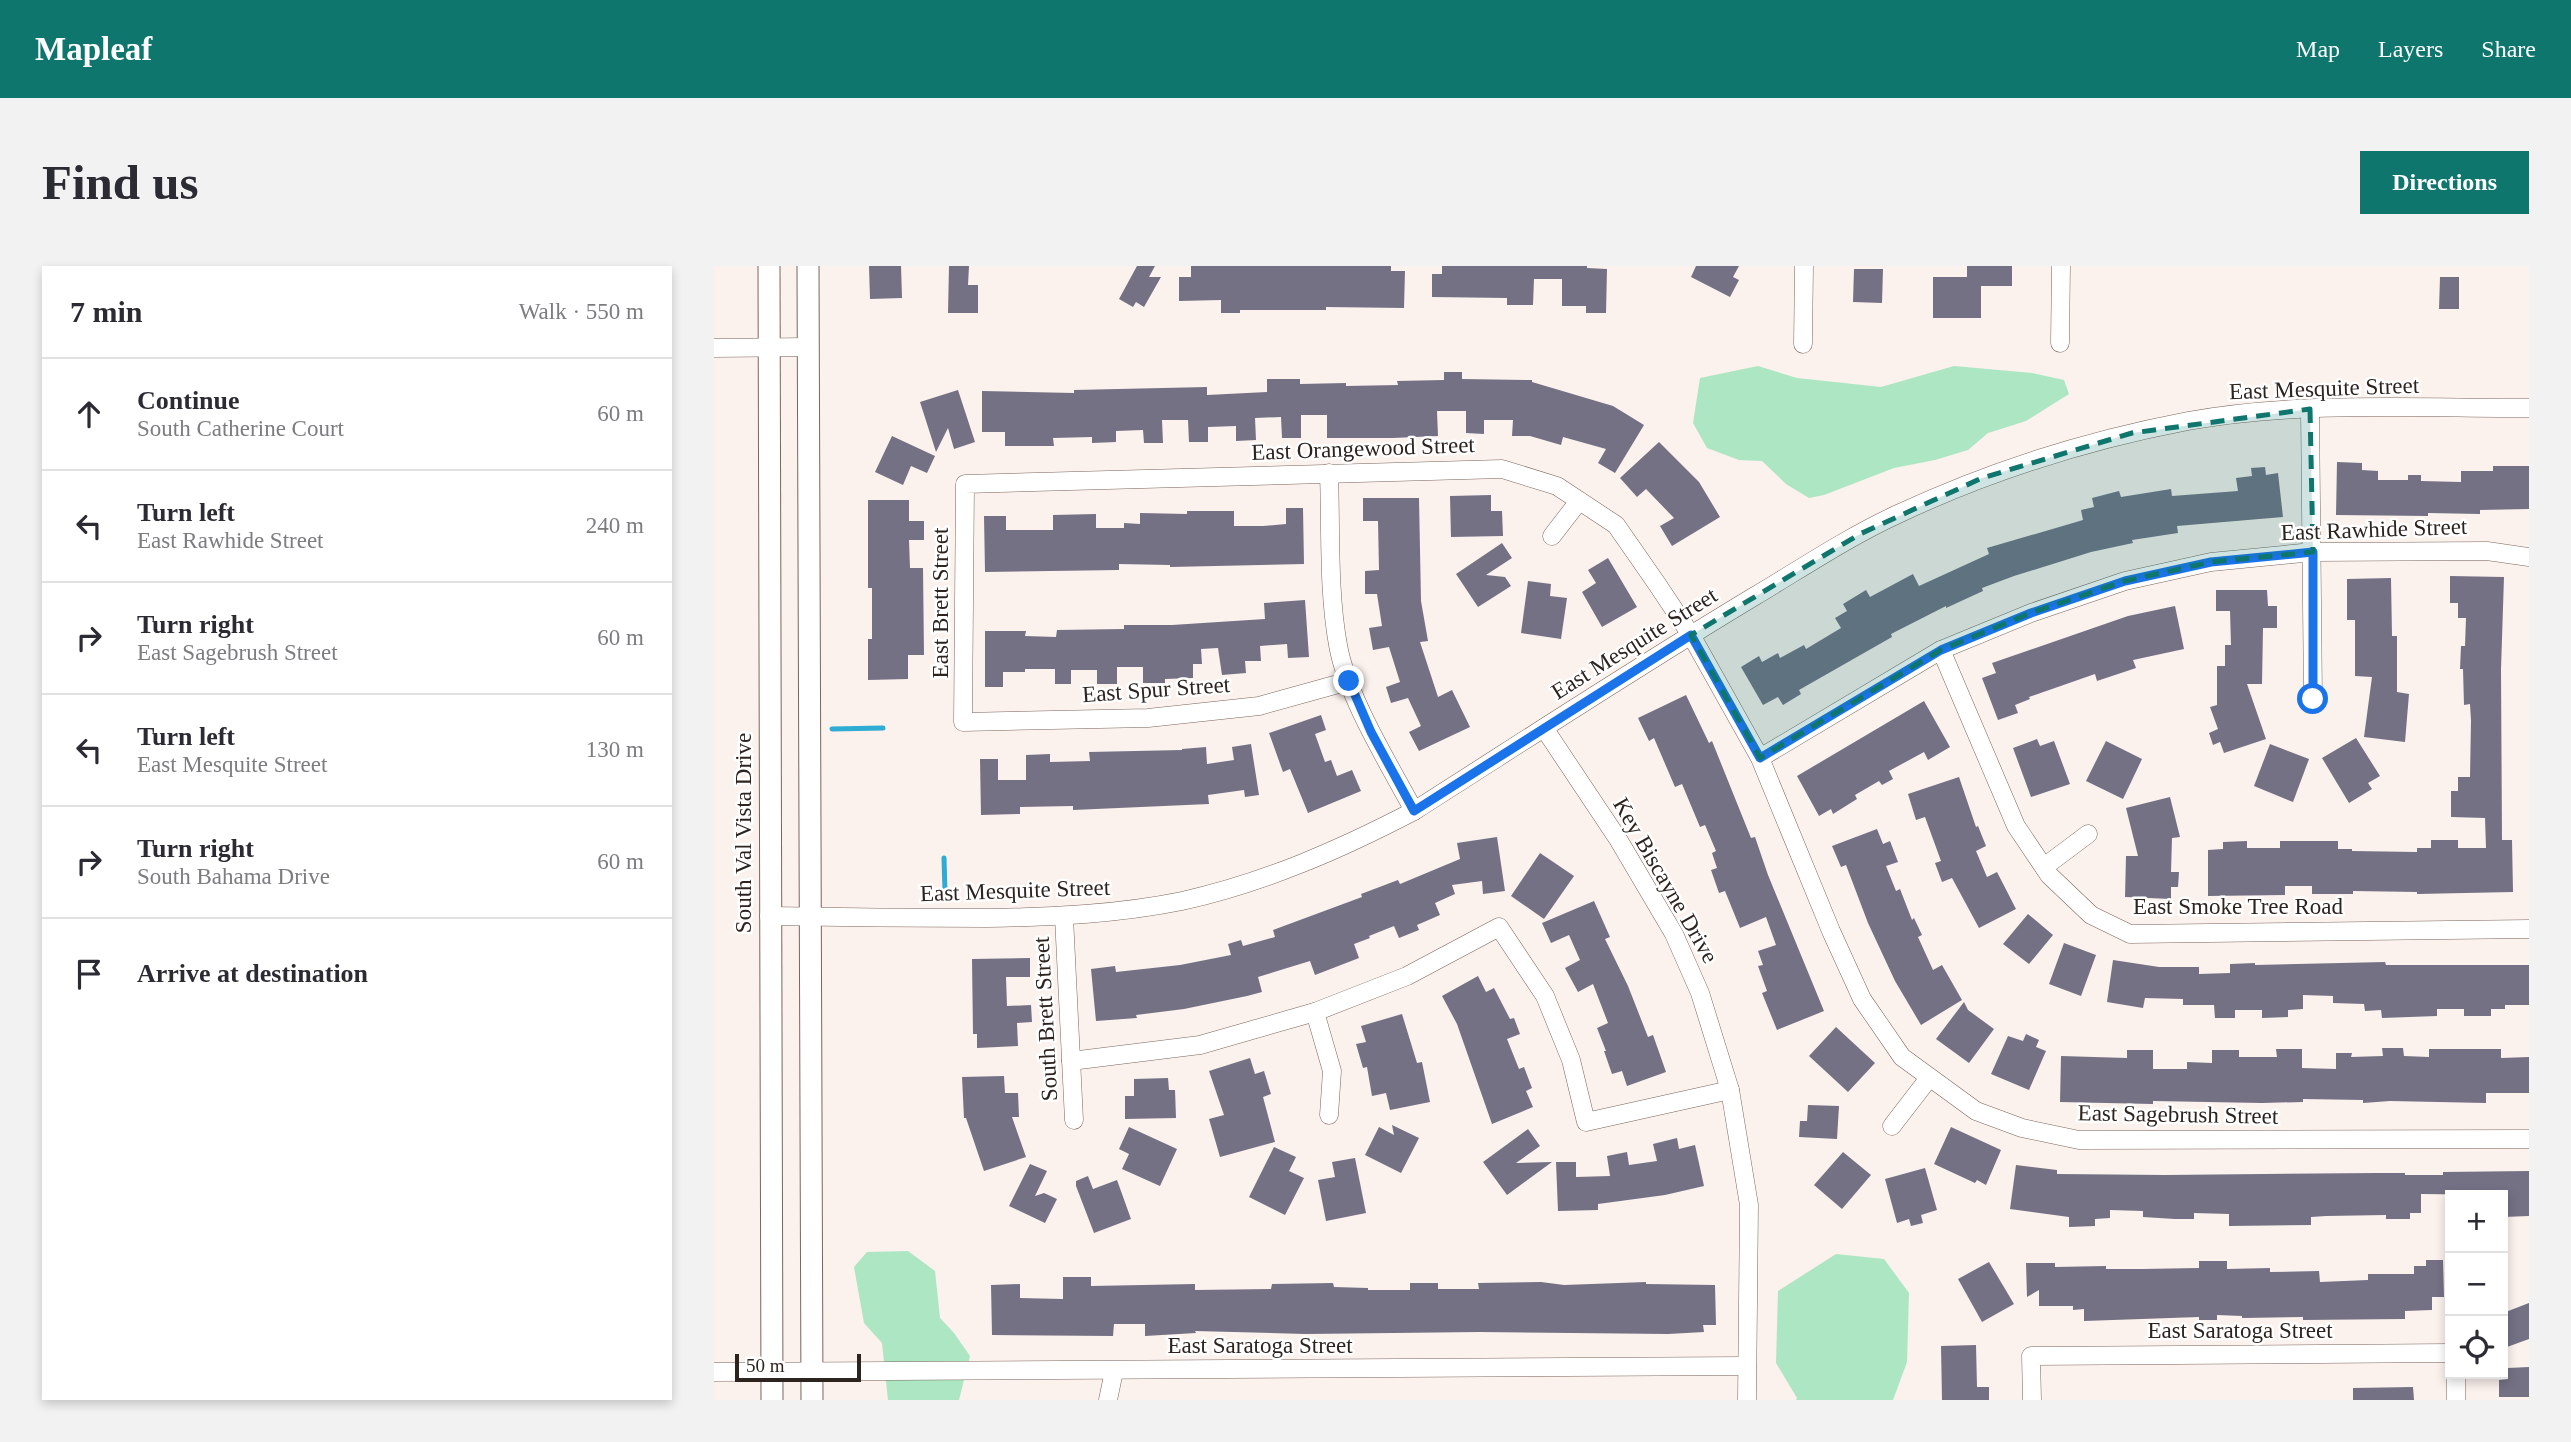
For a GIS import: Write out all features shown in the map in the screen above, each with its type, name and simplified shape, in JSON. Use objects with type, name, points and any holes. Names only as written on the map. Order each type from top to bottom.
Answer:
[{"type":"main road","name":"South Val Vista Drive","points":[[769,266],[772,1400]]},
{"type":"main road","points":[[808,266],[812,1400]]},
{"type":"street","points":[[1803,344],[1804,266]]},
{"type":"street","points":[[2060,343],[2061,266]]},
{"type":"street","points":[[714,348],[808,347]]},
{"type":"street","name":"East Mesquite Street","points":[[769,916],[1064,916],[1183,901],[1266,878],[1370,834],[1414,811],[1691,635],[1883,521],[1982,478],[2054,453],[2132,433],[2250,412],[2310,409],[2529,408]]},
{"type":"street","points":[[2310,409],[2313,699]]},
{"type":"street","name":"East Orangewood Street","points":[[965,484],[1503,469],[1557,486],[1616,525],[1691,635]]},
{"type":"street","points":[[1329,473],[1332,582],[1338,647],[1371,732],[1414,811]]},
{"type":"street","name":"East Brett Street","points":[[963,722],[965,484]]},
{"type":"street","points":[[1552,536],[1579,501]]},
{"type":"street","name":"East Rawhide Street","points":[[1760,758],[1941,650],[2031,613],[2125,581],[2211,562],[2313,552],[2487,551],[2529,557]]},
{"type":"street","name":"East Sagebrush Street","points":[[1691,635],[1760,758],[1862,999],[1902,1057],[1976,1111],[2022,1128],[2079,1140],[2529,1139]]},
{"type":"street","name":"East Smoke Tree Road","points":[[1941,650],[2016,826],[2049,875],[2091,915],[2130,934],[2529,929]]},
{"type":"street","name":"East Spur Street","points":[[963,722],[1149,718],[1190,714],[1259,706],[1349,681]]},
{"type":"street","name":"Key Biscayne Drive","points":[[1544,728],[1618,839],[1674,934],[1700,993],[1730,1090],[1749,1205],[1748,1400]]},
{"type":"street","points":[[2044,867],[2088,834]]},
{"type":"street","name":"South Brett Street","points":[[1064,916],[1074,1120]]},
{"type":"street","points":[[1071,1061],[1200,1045],[1315,1012],[1407,976],[1499,928],[1545,996],[1571,1060],[1586,1122],[1730,1090]]},
{"type":"street","points":[[1315,1012],[1332,1071],[1329,1115]]},
{"type":"street","points":[[1892,1126],[1928,1078]]},
{"type":"street","name":"East Saratoga Street","points":[[2032,1400],[2031,1356],[2445,1353]]},
{"type":"street","name":"East Saratoga Street","points":[[714,1373],[1747,1366]]},
{"type":"street","points":[[1108,1400],[1114,1371]]},
{"type":"street","points":[[2456,1379],[2456,1400]]},
{"type":"highlighted area","points":[[2310,409],[2313,552],[2211,562],[2125,581],[2031,613],[1941,650],[1760,758],[1691,635],[1860,534],[1982,478],[2132,433]]},
{"type":"green space","points":[[1758,366],[1797,378],[1881,387],[1954,366],[2032,373],[2064,380],[2069,394],[2026,421],[1988,433],[1968,450],[1894,468],[1824,495],[1809,498],[1786,484],[1762,461],[1739,460],[1707,448],[1693,423],[1700,378]]},
{"type":"green space","points":[[908,1251],[935,1271],[940,1318],[970,1356],[959,1400],[888,1400],[882,1343],[864,1323],[854,1267],[867,1252]]},
{"type":"green space","points":[[1836,1254],[1884,1259],[1909,1293],[1907,1362],[1893,1400],[1796,1400],[1776,1363],[1778,1291]]},
{"type":"building","points":[[869,266],[901,266],[902,298],[870,299]]},
{"type":"building","points":[[949,266],[969,266],[968,285],[978,285],[978,313],[948,313]]},
{"type":"building","points":[[1137,266],[1155,266],[1149,277],[1161,277],[1144,307],[1136,302],[1133,307],[1119,299]]},
{"type":"building","points":[[1191,266],[1391,266],[1391,271],[1405,271],[1404,308],[1326,307],[1326,310],[1240,310],[1240,313],[1221,313],[1221,300],[1179,301],[1179,277],[1191,277]]},
{"type":"building","points":[[1442,266],[1587,266],[1607,269],[1606,313],[1586,313],[1586,306],[1562,306],[1562,279],[1534,279],[1533,305],[1507,305],[1507,298],[1432,297],[1432,274],[1442,274]]},
{"type":"building","points":[[1696,266],[1739,266],[1733,277],[1739,280],[1730,297],[1691,277]]},
{"type":"building","points":[[1967,266],[2012,266],[2012,286],[1981,286],[1981,318],[1933,318],[1933,277],[1967,277]]},
{"type":"building","points":[[1854,269],[1883,269],[1882,303],[1853,302]]},
{"type":"building","points":[[2440,277],[2459,277],[2459,309],[2439,309]]},
{"type":"building","points":[[1444,372],[1462,372],[1462,379],[1532,380],[1613,406],[1644,425],[1615,473],[1598,463],[1606,449],[1563,437],[1561,445],[1530,436],[1512,436],[1513,420],[1484,420],[1484,434],[1466,433],[1466,411],[1437,411],[1438,436],[1393,438],[1327,438],[1327,415],[1301,415],[1301,438],[1282,438],[1281,417],[1255,418],[1256,440],[1236,441],[1236,426],[1208,427],[1208,442],[1189,442],[1188,420],[1162,420],[1163,443],[1144,443],[1143,430],[1116,431],[1116,442],[1092,443],[1092,437],[1053,438],[1054,446],[1005,446],[1005,432],[982,432],[982,391],[1074,393],[1074,390],[1207,387],[1207,395],[1267,392],[1267,379],[1300,379],[1300,384],[1398,385],[1397,381],[1444,380]]},
{"type":"building","points":[[958,390],[975,442],[954,449],[948,428],[936,452],[920,402]]},
{"type":"building","points":[[892,436],[935,456],[927,473],[911,466],[903,485],[875,472]]},
{"type":"building","points":[[1659,442],[1699,482],[1720,517],[1672,546],[1660,526],[1674,518],[1646,489],[1637,497],[1620,478]]},
{"type":"building","points":[[2337,462],[2362,463],[2362,470],[2378,471],[2378,480],[2408,480],[2408,475],[2421,475],[2421,481],[2461,482],[2461,471],[2493,471],[2493,466],[2529,466],[2529,509],[2480,510],[2480,514],[2428,513],[2428,516],[2336,515]]},
{"type":"building","points":[[2265,467],[2266,475],[2278,473],[2283,517],[2177,526],[2178,533],[2132,540],[2133,543],[2091,552],[1982,588],[1983,591],[1891,634],[1892,637],[1799,690],[1801,694],[1783,705],[1778,697],[1763,705],[1741,667],[1759,656],[1762,662],[1778,653],[1780,658],[1804,645],[1806,649],[1841,628],[1835,618],[1847,611],[1843,604],[1866,590],[1870,597],[1913,574],[1919,586],[1989,554],[1987,548],[2083,520],[2081,510],[2094,507],[2092,498],[2119,491],[2121,497],[2171,489],[2172,496],[2238,491],[2236,478],[2252,476],[2251,468]]},
{"type":"building","points":[[1491,495],[1491,511],[1502,511],[1503,536],[1451,537],[1450,496]]},
{"type":"building","points":[[1363,498],[1419,498],[1421,601],[1428,641],[1420,642],[1438,697],[1452,690],[1470,727],[1419,751],[1409,732],[1421,726],[1408,698],[1391,703],[1386,687],[1400,682],[1389,647],[1373,650],[1369,628],[1382,626],[1377,594],[1365,594],[1365,571],[1379,570],[1378,521],[1363,521]]},
{"type":"building","points":[[868,500],[909,500],[909,521],[924,521],[924,540],[909,540],[910,568],[923,568],[924,655],[908,655],[908,679],[868,680],[868,639],[872,639],[872,588],[868,588]]},
{"type":"building","points":[[1286,508],[1303,508],[1304,564],[1170,567],[1119,564],[1119,570],[985,572],[984,516],[1006,516],[1006,530],[1053,530],[1053,515],[1096,514],[1096,528],[1124,528],[1124,523],[1140,524],[1140,513],[1234,511],[1234,526],[1263,526],[1286,524]]},
{"type":"building","points":[[1502,543],[1512,558],[1486,575],[1505,577],[1511,586],[1478,607],[1456,574]]},
{"type":"building","points":[[1608,558],[1637,607],[1602,627],[1582,592],[1596,583],[1588,570]]},
{"type":"building","points":[[2450,576],[2504,577],[2501,669],[2502,840],[2512,840],[2513,892],[2417,894],[2353,891],[2353,894],[2312,894],[2312,886],[2285,886],[2285,895],[2208,896],[2208,850],[2223,849],[2223,842],[2247,841],[2247,848],[2280,848],[2280,841],[2338,841],[2338,849],[2352,851],[2417,852],[2417,848],[2431,848],[2431,840],[2458,840],[2458,848],[2486,848],[2485,818],[2451,817],[2451,791],[2458,791],[2458,777],[2470,777],[2471,721],[2470,704],[2464,705],[2463,669],[2460,669],[2461,646],[2465,646],[2466,618],[2458,618],[2458,603],[2450,603]]},
{"type":"building","points":[[2391,578],[2392,636],[2397,636],[2397,692],[2409,694],[2405,742],[2364,737],[2372,677],[2355,676],[2355,620],[2347,620],[2347,579]]},
{"type":"building","points":[[1528,581],[1551,584],[1550,596],[1567,598],[1561,639],[1521,633]]},
{"type":"building","points":[[2216,590],[2267,590],[2268,606],[2277,606],[2277,628],[2263,628],[2262,684],[2247,684],[2266,739],[2224,753],[2220,742],[2213,745],[2209,733],[2218,729],[2210,707],[2217,705],[2217,666],[2225,666],[2225,645],[2231,645],[2230,611],[2216,611]]},
{"type":"building","points":[[1305,600],[1309,657],[1288,658],[1287,644],[1260,646],[1261,661],[1245,661],[1246,673],[1222,675],[1218,648],[1201,649],[1202,664],[1193,664],[1193,678],[1165,679],[1165,683],[1143,683],[1143,667],[1117,667],[1117,684],[1097,684],[1097,670],[1071,670],[1071,684],[1055,684],[1055,669],[1025,669],[1025,672],[1003,672],[1003,687],[985,687],[985,631],[1026,631],[1025,636],[1056,637],[1057,630],[1124,629],[1124,625],[1265,619],[1264,603]]},
{"type":"building","points":[[2175,606],[2184,649],[2133,660],[2136,668],[2097,681],[2095,674],[2029,697],[2030,699],[2015,705],[2018,713],[1998,720],[1982,678],[1996,673],[1992,663],[2128,616]]},
{"type":"building","points":[[1686,695],[1709,743],[1712,741],[1751,838],[1755,837],[1824,1011],[1777,1030],[1762,993],[1767,991],[1758,966],[1763,965],[1758,951],[1776,945],[1766,917],[1740,928],[1725,891],[1719,893],[1711,870],[1717,868],[1712,853],[1716,851],[1705,825],[1700,827],[1682,784],[1675,787],[1654,738],[1649,741],[1638,718]]},
{"type":"building","points":[[1924,701],[1950,747],[1928,760],[1924,752],[1889,771],[1893,779],[1882,785],[1879,781],[1855,795],[1857,799],[1833,814],[1831,809],[1819,816],[1797,776]]},
{"type":"building","points":[[1321,715],[1326,730],[1315,734],[1325,762],[1331,760],[1337,776],[1352,770],[1361,791],[1308,813],[1290,769],[1283,772],[1269,733]]},
{"type":"building","points":[[2356,738],[2380,776],[2368,783],[2372,789],[2349,803],[2322,758]]},
{"type":"building","points":[[2037,739],[2040,746],[2054,741],[2070,784],[2031,797],[2013,748]]},
{"type":"building","points":[[2106,741],[2142,759],[2123,799],[2086,781]]},
{"type":"building","points":[[1251,744],[1259,795],[1245,797],[1244,790],[1208,795],[1209,804],[1073,810],[1073,806],[1020,807],[1020,814],[981,815],[980,759],[998,759],[998,780],[1026,780],[1026,755],[1050,754],[1050,762],[1090,761],[1089,752],[1206,747],[1207,764],[1234,760],[1232,747]]},
{"type":"building","points":[[2270,744],[2309,759],[2293,802],[2254,786]]},
{"type":"building","points":[[1959,777],[1976,827],[1978,826],[1986,846],[1976,851],[1987,877],[1997,872],[2016,909],[1979,928],[1952,878],[1942,882],[1935,863],[1941,861],[1925,817],[1916,820],[1908,794]]},
{"type":"building","points":[[2170,797],[2180,837],[2172,838],[2171,872],[2179,872],[2178,887],[2171,887],[2171,899],[2125,897],[2126,856],[2138,856],[2126,808]]},
{"type":"building","points":[[1877,829],[1883,844],[1890,841],[1898,862],[1886,866],[1896,891],[1900,889],[1912,920],[1914,918],[1922,935],[1918,937],[1933,970],[1942,965],[1962,1000],[1921,1025],[1895,981],[1868,923],[1846,865],[1841,867],[1832,846]]},
{"type":"building","points":[[1497,837],[1505,891],[1483,894],[1482,881],[1452,885],[1455,894],[1435,903],[1440,915],[1417,925],[1419,930],[1399,938],[1394,926],[1369,936],[1370,938],[1354,944],[1359,958],[1315,975],[1310,961],[1258,977],[1262,992],[1247,996],[1184,1009],[1136,1015],[1137,1018],[1096,1021],[1091,969],[1115,966],[1116,972],[1180,965],[1231,955],[1228,944],[1241,940],[1243,946],[1275,937],[1273,930],[1362,897],[1361,894],[1398,880],[1400,884],[1460,859],[1457,843]]},
{"type":"building","points":[[1540,853],[1574,876],[1544,919],[1511,896]]},
{"type":"building","points":[[1594,901],[1610,937],[1605,939],[1628,986],[1648,1037],[1653,1035],[1666,1072],[1627,1086],[1622,1071],[1612,1074],[1604,1051],[1597,1028],[1608,1023],[1593,984],[1578,992],[1565,968],[1580,960],[1569,935],[1551,943],[1542,923]]},
{"type":"building","points":[[2028,914],[2053,935],[2029,964],[2003,944]]},
{"type":"building","points":[[2064,943],[2096,955],[2081,996],[2049,984]]},
{"type":"building","points":[[1030,958],[1030,977],[1006,977],[1007,1006],[1031,1005],[1032,1022],[1017,1023],[1018,1046],[977,1048],[977,1034],[973,1034],[972,959]]},
{"type":"building","points":[[2113,960],[2159,967],[2199,967],[2199,974],[2230,973],[2230,964],[2255,963],[2529,965],[2529,1005],[2505,1005],[2505,1009],[2491,1009],[2491,1016],[2464,1016],[2464,1009],[2437,1009],[2437,1016],[2382,1018],[2381,1010],[2365,1011],[2364,1004],[2333,1003],[2333,996],[2303,995],[2303,1009],[2288,1010],[2288,1017],[2262,1018],[2262,1010],[2235,1010],[2235,1018],[2215,1018],[2214,1005],[2183,1005],[2183,999],[2145,998],[2143,1008],[2107,1002]]},
{"type":"building","points":[[1478,976],[1486,992],[1494,988],[1510,1019],[1514,1018],[1520,1034],[1507,1039],[1519,1069],[1524,1067],[1532,1088],[1526,1091],[1533,1107],[1492,1124],[1457,1024],[1442,996]]},
{"type":"building","points":[[1964,1002],[1968,1010],[1994,1029],[1969,1063],[1936,1039]]},
{"type":"building","points":[[1402,1014],[1417,1063],[1422,1062],[1430,1102],[1390,1110],[1386,1093],[1372,1096],[1367,1067],[1363,1068],[1356,1044],[1366,1042],[1361,1026]]},
{"type":"building","points":[[1836,1027],[1875,1063],[1848,1092],[1809,1056]]},
{"type":"building","points":[[2026,1034],[2039,1040],[2036,1047],[2046,1051],[2029,1090],[1991,1074],[2008,1036],[2023,1041]]},
{"type":"building","points":[[2382,1048],[2403,1048],[2404,1056],[2429,1057],[2429,1049],[2501,1049],[2501,1058],[2529,1057],[2529,1093],[2486,1093],[2486,1103],[2363,1103],[2363,1100],[2303,1099],[2303,1102],[2262,1103],[2060,1102],[2061,1056],[2127,1058],[2127,1050],[2153,1050],[2153,1069],[2187,1069],[2187,1062],[2212,1063],[2212,1050],[2239,1050],[2239,1057],[2277,1057],[2276,1049],[2302,1049],[2302,1068],[2336,1069],[2336,1053],[2352,1053],[2351,1057],[2383,1056]]},
{"type":"building","points":[[1250,1058],[1255,1074],[1264,1071],[1271,1094],[1263,1097],[1275,1142],[1220,1157],[1209,1119],[1224,1115],[1209,1071]]},
{"type":"building","points":[[1004,1076],[1005,1093],[1018,1093],[1019,1117],[1012,1117],[1026,1157],[984,1171],[964,1118],[962,1077]]},
{"type":"building","points":[[1168,1078],[1169,1090],[1175,1090],[1176,1118],[1125,1119],[1125,1096],[1134,1096],[1134,1079]]},
{"type":"building","points":[[1808,1105],[1839,1106],[1837,1139],[1799,1137],[1800,1121],[1807,1121]]},
{"type":"building","points":[[1392,1125],[1419,1138],[1401,1173],[1365,1155],[1379,1127],[1394,1135]]},
{"type":"building","points":[[1129,1127],[1177,1149],[1160,1186],[1122,1169],[1129,1154],[1119,1149]]},
{"type":"building","points":[[1951,1127],[2001,1150],[1986,1185],[1977,1180],[1975,1183],[1934,1164]]},
{"type":"building","points":[[1528,1129],[1540,1146],[1516,1163],[1552,1162],[1507,1195],[1483,1162]]},
{"type":"building","points":[[1677,1138],[1679,1149],[1695,1145],[1704,1186],[1665,1195],[1598,1204],[1598,1210],[1558,1211],[1556,1162],[1576,1162],[1576,1177],[1610,1176],[1607,1156],[1627,1152],[1629,1165],[1657,1161],[1653,1144]]},
{"type":"building","points":[[1274,1147],[1296,1157],[1289,1171],[1304,1178],[1285,1215],[1249,1197]]},
{"type":"building","points":[[1843,1152],[1871,1175],[1842,1209],[1814,1185]]},
{"type":"building","points":[[1355,1158],[1366,1213],[1326,1221],[1318,1180],[1335,1177],[1332,1162]]},
{"type":"building","points":[[1030,1164],[1047,1171],[1035,1196],[1044,1193],[1057,1199],[1045,1223],[1009,1206]]},
{"type":"building","points":[[2016,1165],[2057,1170],[2057,1174],[2443,1175],[2443,1172],[2529,1171],[2529,1216],[2508,1217],[2508,1190],[2445,1190],[2445,1194],[2421,1194],[2421,1213],[2410,1213],[2410,1219],[2386,1219],[2386,1215],[2326,1216],[2311,1217],[2311,1225],[2229,1226],[2229,1214],[2194,1213],[2194,1219],[2175,1219],[2143,1217],[2143,1211],[2110,1210],[2110,1218],[2095,1219],[2095,1226],[2069,1227],[2069,1217],[2010,1209]]},
{"type":"building","points":[[1925,1168],[1937,1210],[1921,1215],[1923,1223],[1911,1226],[1909,1219],[1897,1223],[1885,1179]]},
{"type":"building","points":[[1088,1176],[1093,1189],[1117,1180],[1131,1219],[1094,1233],[1076,1186],[1076,1181]]},
{"type":"building","points":[[2426,1260],[2443,1260],[2444,1297],[2432,1297],[2432,1310],[2405,1311],[2405,1319],[2303,1320],[2303,1317],[2242,1318],[2217,1315],[2217,1320],[2199,1320],[2199,1317],[2084,1321],[2084,1309],[2073,1310],[2073,1306],[2039,1306],[2039,1290],[2027,1297],[2026,1263],[2055,1263],[2055,1267],[2106,1266],[2106,1269],[2142,1269],[2199,1268],[2199,1261],[2227,1261],[2227,1269],[2319,1271],[2320,1282],[2368,1280],[2368,1274],[2414,1274],[2414,1266],[2426,1266]]},
{"type":"building","points":[[1989,1262],[2014,1304],[1982,1322],[1958,1279]]},
{"type":"building","points":[[1063,1277],[1091,1277],[1091,1286],[1195,1284],[1195,1290],[1271,1289],[1272,1284],[1333,1283],[1334,1287],[1368,1290],[1410,1290],[1410,1283],[1438,1283],[1438,1289],[1479,1289],[1478,1283],[1541,1282],[1564,1285],[1646,1282],[1715,1285],[1716,1325],[1703,1325],[1704,1332],[1668,1334],[1306,1334],[1195,1331],[1196,1333],[1145,1336],[1145,1324],[1114,1324],[1113,1336],[992,1335],[991,1285],[1020,1284],[1020,1298],[1063,1299]]},
{"type":"building","points":[[2529,1303],[2529,1339],[2508,1347],[2508,1316],[2508,1311]]},
{"type":"building","points":[[1976,1345],[1977,1387],[1989,1387],[1989,1400],[1942,1400],[1941,1346]]},
{"type":"building","points":[[2529,1367],[2529,1397],[2499,1397],[2499,1380],[2508,1379],[2508,1368]]},
{"type":"building","points":[[2413,1387],[2414,1400],[2353,1400],[2353,1388]]},
{"type":"waterway","points":[[832,729],[883,728]]},
{"type":"waterway","points":[[944,858],[945,892]]},
{"type":"route","points":[[1349,681],[1371,732],[1414,811],[1691,635],[1760,758],[1941,650],[2031,613],[2125,581],[2211,562],[2313,552],[2313,699]]}]
